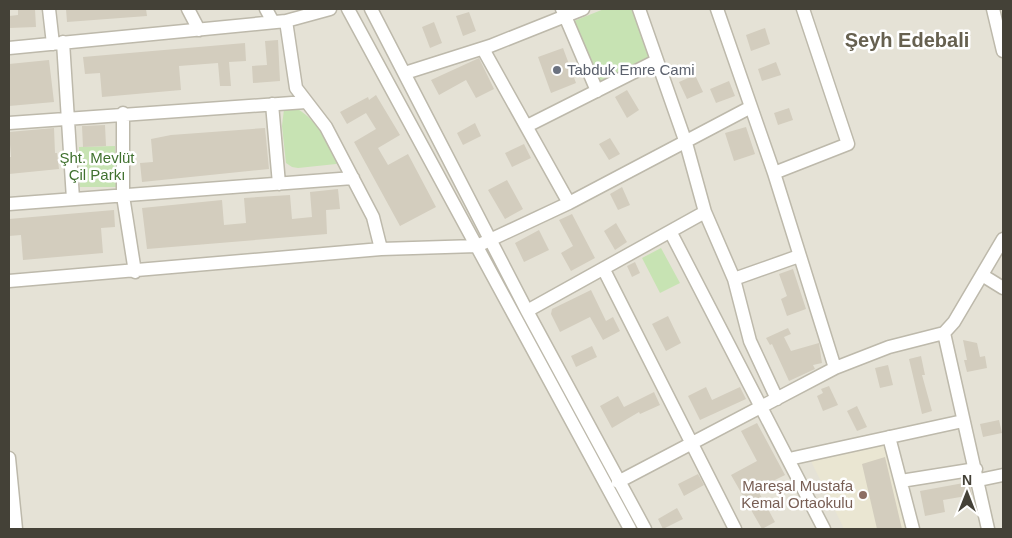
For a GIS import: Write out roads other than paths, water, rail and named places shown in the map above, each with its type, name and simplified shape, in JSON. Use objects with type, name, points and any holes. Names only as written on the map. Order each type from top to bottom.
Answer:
[{"type":"street","points":[[49,9],[58,43],[67,117],[73,199]]},
{"type":"street","points":[[188,9],[199,30]]},
{"type":"street","points":[[266,9],[280,22],[296,88],[326,127],[373,217],[381,249]]},
{"type":"street","points":[[9,48],[280,22],[330,9]]},
{"type":"street","points":[[348,9],[630,529]]},
{"type":"street","points":[[371,9],[492,239],[527,311],[644,529]]},
{"type":"street","points":[[405,73],[483,48],[563,12],[583,9]]},
{"type":"street","points":[[639,9],[686,143],[705,212],[734,279],[750,341],[777,399]]},
{"type":"street","points":[[717,9],[774,173],[835,368]]},
{"type":"street","points":[[774,173],[848,144],[803,9]]},
{"type":"street","points":[[993,9],[1003,51]]},
{"type":"street","points":[[563,12],[596,91]]},
{"type":"street","points":[[483,48],[570,203]]},
{"type":"street","points":[[527,126],[656,60]]},
{"type":"street","points":[[9,122],[306,102]]},
{"type":"street","points":[[272,104],[279,184]]},
{"type":"street","points":[[9,281],[135,272],[381,249],[477,246],[570,203],[751,107]]},
{"type":"street","points":[[123,113],[123,196],[135,272]]},
{"type":"street","points":[[9,204],[352,178]]},
{"type":"street","points":[[527,311],[671,233],[705,212]]},
{"type":"street","points":[[671,233],[824,529]]},
{"type":"street","points":[[618,482],[692,445],[835,368],[889,347],[944,333],[954,322],[1003,239]]},
{"type":"street","points":[[734,279],[799,256]]},
{"type":"street","points":[[604,270],[735,529]]},
{"type":"street","points":[[982,275],[1003,288]]},
{"type":"street","points":[[944,333],[988,529]]},
{"type":"street","points":[[789,459],[963,421]]},
{"type":"street","points":[[890,437],[913,529]]},
{"type":"street","points":[[9,458],[16,529]]},
{"type":"street","points":[[901,481],[977,474],[1003,475]]},
{"type":"place","name":"Tabduk Emre Cami","points":[[557,70]]},
{"type":"place","name":"Mareşal Mustafa Kemal Ortaokulu","points":[[863,495]]},
{"type":"district","name":"Şeyh Edebali","points":[[907,40]]},
{"type":"park label","name":"Şht. Mevlüt Çil Parkı","points":[[97,166]]}]
